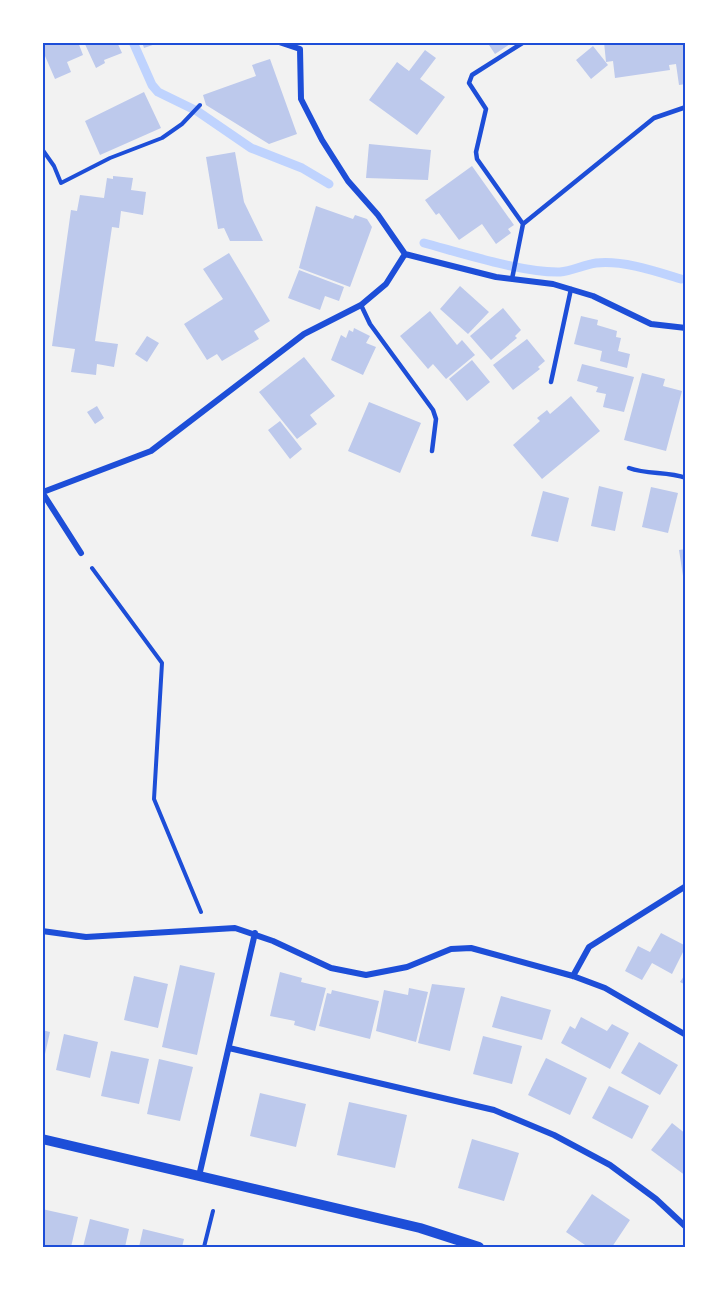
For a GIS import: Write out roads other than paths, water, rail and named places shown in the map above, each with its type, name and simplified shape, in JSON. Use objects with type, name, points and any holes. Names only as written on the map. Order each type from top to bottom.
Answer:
[{"type":"street","points":[[279,42],[302,45],[301,99],[322,140],[348,181],[378,215],[405,254],[512,279],[571,289],[593,296],[651,324],[686,328]]},
{"type":"street","points":[[81,553],[42,492],[151,451],[304,334],[362,305],[386,284],[405,254]]},
{"type":"street","points":[[573,976],[589,947],[686,886]]},
{"type":"street","points":[[42,931],[86,937],[235,928],[255,933],[315,962],[348,972],[386,973],[451,949],[471,948],[573,976],[605,988],[686,1035]]},
{"type":"street","points":[[198,1176],[255,933]]},
{"type":"street","points":[[228,1048],[494,1110],[554,1135],[610,1165],[656,1199],[686,1227]]},
{"type":"street","points":[[42,1139],[420,1228],[479,1247]]},
{"type":"lane","points":[[523,224],[477,159],[476,152],[486,109],[469,83],[472,75],[524,42]]},
{"type":"lane","points":[[512,279],[523,224],[654,118],[686,108]]},
{"type":"lane","points":[[551,382],[571,289]]},
{"type":"lane","points":[[362,305],[370,324],[433,410],[436,419],[432,451]]},
{"type":"lane","points":[[629,468],[647,475],[676,474],[686,478]]},
{"type":"waterway","points":[[133,42],[152,85],[158,92],[197,111],[251,148],[302,168],[329,184]]},
{"type":"waterway","points":[[424,243],[492,262],[528,269],[560,272],[606,262],[639,267],[681,279]]}]
